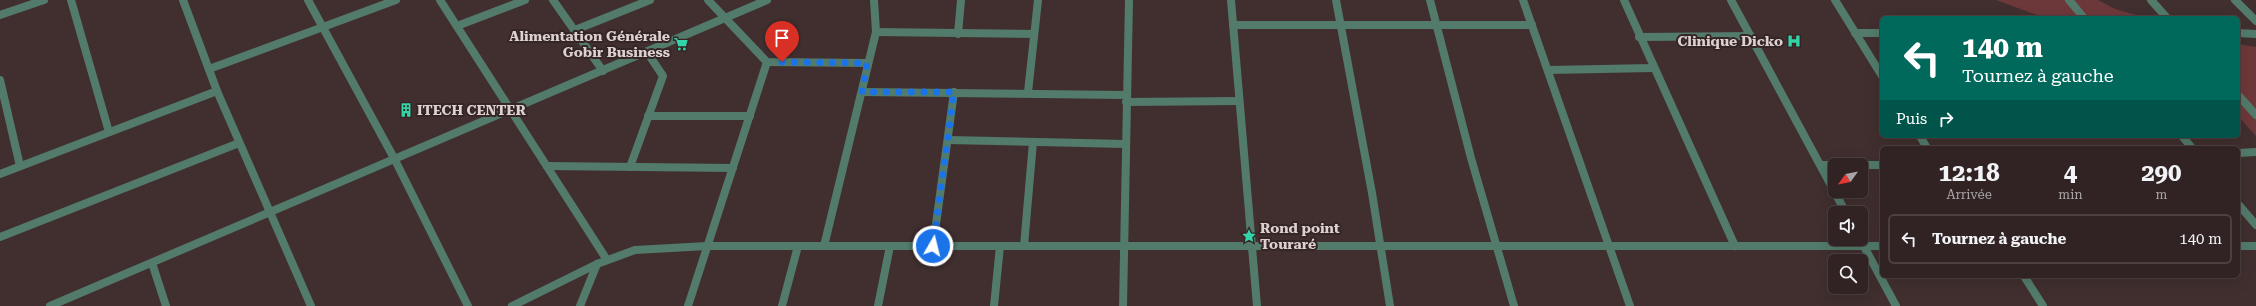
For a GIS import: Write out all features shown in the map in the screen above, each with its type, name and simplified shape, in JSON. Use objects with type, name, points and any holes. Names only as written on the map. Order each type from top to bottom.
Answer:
[{"type":"street","points":[[0,15],[44,0]]},
{"type":"street","points":[[71,0],[109,132]]},
{"type":"street","points":[[183,0],[217,91],[239,144],[311,306]]},
{"type":"street","points":[[308,0],[395,160],[468,306]]},
{"type":"street","points":[[209,69],[396,0]]},
{"type":"street","points":[[440,0],[608,260]]},
{"type":"street","points":[[457,26],[525,0]]},
{"type":"street","points":[[553,0],[603,71]]},
{"type":"street","points":[[575,30],[650,0]]},
{"type":"street","points":[[708,0],[768,62],[867,63]]},
{"type":"street","points":[[54,305],[511,111],[767,0]]},
{"type":"street","points":[[824,246],[862,92],[867,63],[876,32],[877,13],[874,0]]},
{"type":"street","points":[[958,34],[961,0]]},
{"type":"street","points":[[1028,92],[1033,34],[1038,0]]},
{"type":"street","points":[[1123,306],[1129,0]]},
{"type":"street","points":[[1231,0],[1257,306]]},
{"type":"street","points":[[1336,0],[1390,306]]},
{"type":"street","points":[[1430,0],[1470,158],[1514,306]]},
{"type":"street","points":[[1524,0],[1630,306]]},
{"type":"street","points":[[1624,0],[1639,37],[1735,246]]},
{"type":"street","points":[[1731,0],[1842,206]]},
{"type":"street","points":[[1835,0],[1880,73]]},
{"type":"street","points":[[2069,0],[2082,16]]},
{"type":"street","points":[[2151,0],[2165,16]]},
{"type":"street","points":[[2235,0],[2256,21]]},
{"type":"street","points":[[1233,25],[1532,25]]},
{"type":"street","points":[[876,32],[1033,34]]},
{"type":"street","points":[[1855,33],[1880,33]]},
{"type":"street","points":[[2240,33],[2256,34]]},
{"type":"street","points":[[1639,37],[1751,36]]},
{"type":"street","points":[[630,167],[663,76],[647,52]]},
{"type":"street","points":[[688,306],[768,62]]},
{"type":"street","points":[[1548,70],[1653,68]]},
{"type":"street","points":[[0,80],[20,166]]},
{"type":"street","points":[[0,174],[217,91]]},
{"type":"street","points":[[862,92],[1028,92],[1126,98],[1239,101]]},
{"type":"street","points":[[933,246],[954,92]]},
{"type":"street","points":[[2240,97],[2256,114]]},
{"type":"street","points":[[648,116],[750,116]]},
{"type":"street","points":[[2184,138],[2190,146]]},
{"type":"street","points":[[948,140],[1126,144]]},
{"type":"street","points":[[1024,246],[1033,142]]},
{"type":"street","points":[[0,237],[239,144]]},
{"type":"street","points":[[2240,153],[2256,152]]},
{"type":"street","points":[[1868,165],[1880,165]]},
{"type":"street","points":[[547,166],[733,168]]},
{"type":"street","points":[[1821,166],[1828,166]]},
{"type":"street","points":[[2240,206],[2256,225]]},
{"type":"street","points":[[512,306],[597,264],[635,250],[707,246],[1735,246],[1828,243]]},
{"type":"street","points":[[1868,243],[1880,246]]},
{"type":"street","points":[[782,306],[798,246]]},
{"type":"street","points":[[878,306],[890,246]]},
{"type":"street","points":[[994,306],[1000,246]]},
{"type":"street","points":[[1864,246],[1880,276]]},
{"type":"street","points":[[2240,246],[2256,246]]},
{"type":"street","points":[[152,263],[166,306]]},
{"type":"street","points":[[580,306],[597,264]]},
{"type":"street","points":[[1881,278],[1896,306]]},
{"type":"street","points":[[2025,278],[2043,306]]},
{"type":"shaded area","points":[[1996,0],[2098,0],[2115,9],[2140,16],[2040,16]]},
{"type":"shaded area","points":[[2240,44],[2256,47],[2256,136],[2240,118]]},
{"type":"place","name":"Clinique Dicko","points":[[1794,41]]},
{"type":"place","name":"Alimentation Générale Gobir Business","points":[[681,44]]},
{"type":"place","name":"ITECH CENTER","points":[[406,110]]},
{"type":"place","name":"Rond point Touraré","points":[[1249,236]]},
{"type":"route","points":[[782,62],[867,63],[862,92],[954,92],[933,246]]}]
